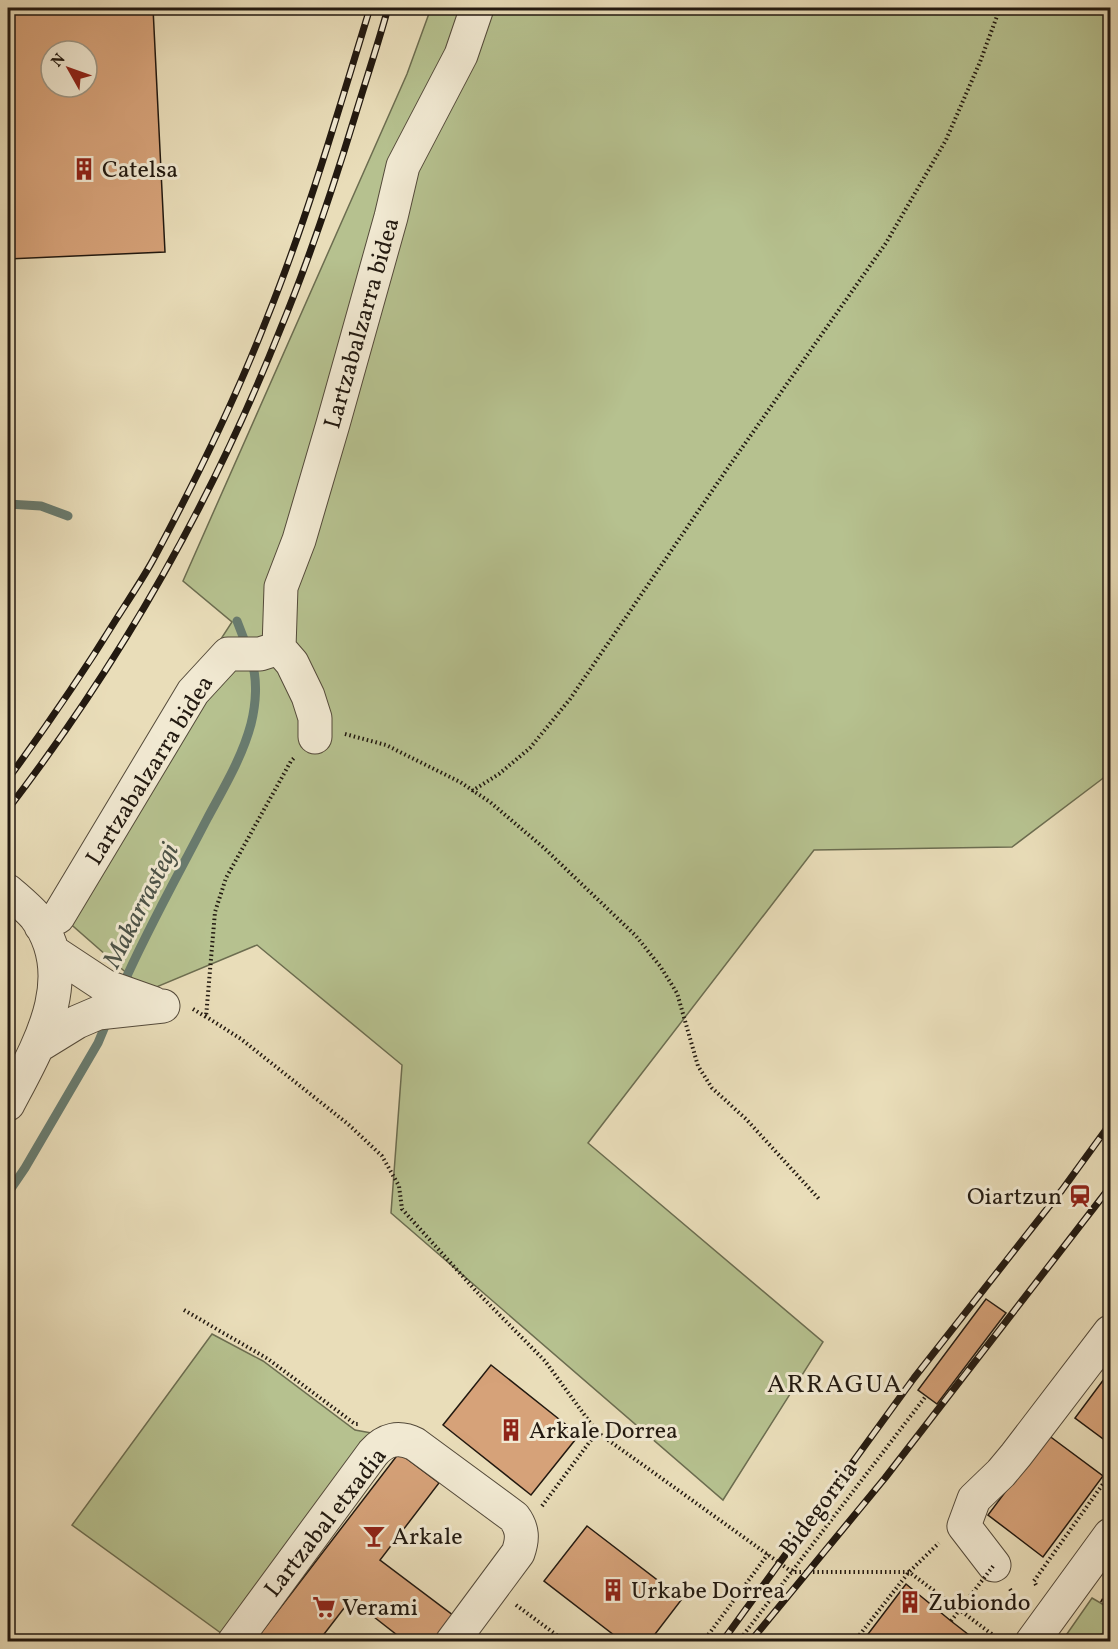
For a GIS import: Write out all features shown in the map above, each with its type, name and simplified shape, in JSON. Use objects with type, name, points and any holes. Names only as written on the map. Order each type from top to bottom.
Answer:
[{"type":"street","name":"Lartzabalzarra bidea","points":[[46,938],[193,692],[228,654],[270,651],[281,587],[299,540],[333,424],[403,166],[461,55],[477,8]]},
{"type":"street","points":[[270,651],[292,663],[309,696],[315,718],[315,737]]},
{"type":"street","points":[[8,891],[33,915],[46,938],[102,1000],[163,1006]]},
{"type":"street","points":[[8,1104],[38,1046],[53,1001],[56,978],[46,938]]},
{"type":"street","points":[[38,1046],[77,1022],[102,1000]]},
{"type":"street","points":[[994,1565],[964,1526],[974,1499],[1016,1455],[1110,1332]]},
{"type":"street","name":"Lartzabal etxadia","points":[[234,1641],[373,1453],[385,1442],[408,1440],[415,1444],[514,1516],[522,1533]]},
{"type":"street","points":[[452,1641],[518,1553],[522,1543],[522,1533]]},
{"type":"street","points":[[1032,1641],[1110,1535]]},
{"type":"path","points":[[472,791],[499,774],[530,748],[570,699],[725,472],[886,243],[946,140],[980,62],[1000,8]]},
{"type":"path","points":[[206,1017],[214,912],[226,878],[291,761],[315,737],[335,732],[386,745],[460,782],[490,802],[544,848],[636,936],[660,966],[677,993],[698,1066],[712,1088],[747,1119],[819,1199]]},
{"type":"path","points":[[163,1006],[206,1017],[241,1039],[348,1124],[382,1156],[399,1186],[402,1209],[476,1291],[545,1361],[597,1432],[792,1572],[909,1572],[1001,1641]]},
{"type":"path","points":[[184,1310],[268,1359],[355,1424],[377,1429],[393,1440]]},
{"type":"path","name":"Bidegorria","points":[[738,1641],[926,1396]]},
{"type":"path","points":[[522,1533],[597,1432]]},
{"type":"path","points":[[854,1641],[909,1572],[945,1537],[964,1526]]},
{"type":"path","name":"Bidegorria","points":[[703,1641],[768,1554]]},
{"type":"path","points":[[951,1620],[994,1565]]},
{"type":"path","points":[[492,1588],[566,1641]]},
{"type":"green space","points":[[431,8],[1110,8],[1110,773],[1012,847],[814,850],[588,1143],[823,1342],[723,1500],[391,1213],[402,1065],[257,945],[147,991],[49,905],[232,622],[183,581],[407,74]]},
{"type":"green space","points":[[212,1334],[263,1361],[355,1430],[377,1434],[225,1636],[72,1525]]},
{"type":"green space","points":[[1092,1598],[1109,1608],[1110,1606],[1110,1630],[1087,1641],[1062,1641]]},
{"type":"building","name":"Catelsa","points":[[8,8],[153,8],[165,252],[8,259]]},
{"type":"building","points":[[986,1299],[1006,1313],[937,1404],[918,1390]]},
{"type":"building","name":"Arkale Dorrea","points":[[491,1365],[579,1435],[531,1495],[443,1425]]},
{"type":"building","points":[[1110,1371],[1110,1444],[1075,1418]]},
{"type":"building","points":[[1048,1435],[1103,1476],[1043,1557],[988,1515]]},
{"type":"building","points":[[399,1453],[439,1483],[380,1560],[458,1619],[441,1642],[406,1642],[351,1599],[318,1642],[254,1642]]},
{"type":"building","name":"Urkabe Dorrea","points":[[587,1526],[682,1599],[649,1642],[623,1642],[544,1581]]},
{"type":"building","name":"Zubiondo","points":[[906,1584],[951,1621],[978,1642],[862,1642]]},
{"type":"waterway","name":"Makarrastegi","points":[[8,504],[41,506],[68,516]]},
{"type":"waterway","name":"Makarrastegi","points":[[237,621],[247,647]]},
{"type":"waterway","name":"Makarrastegi","points":[[122,987],[152,924],[243,749],[251,724],[255,700],[255,675],[251,660]]},
{"type":"waterway","name":"Makarrastegi","points":[[8,1193],[98,1043],[108,1019]]},
{"type":"railway","points":[[8,779],[78,679],[144,575],[214,440],[255,349],[282,280],[322,164],[370,8]]},
{"type":"railway","points":[[8,809],[49,754],[125,638],[194,518],[225,456],[291,304],[311,251],[388,8]]},
{"type":"railway","points":[[722,1642],[914,1378],[1062,1190],[1110,1124]]},
{"type":"railway","points":[[750,1642],[885,1478],[1110,1187]]},
{"type":"place","name":"Catelsa","points":[[84,169]]},
{"type":"place","name":"Oiartzun","points":[[1080,1196]]},
{"type":"place","name":"Arkale Dorrea","points":[[511,1430]]},
{"type":"place","name":"Arkale","points":[[374,1536]]},
{"type":"place","name":"Urkabe Dorrea","points":[[613,1590]]},
{"type":"place","name":"Zubiondo","points":[[910,1602]]},
{"type":"place","name":"Verami","points":[[324,1607]]},
{"type":"district","name":"ARRAGUA","points":[[835,1383]]}]
